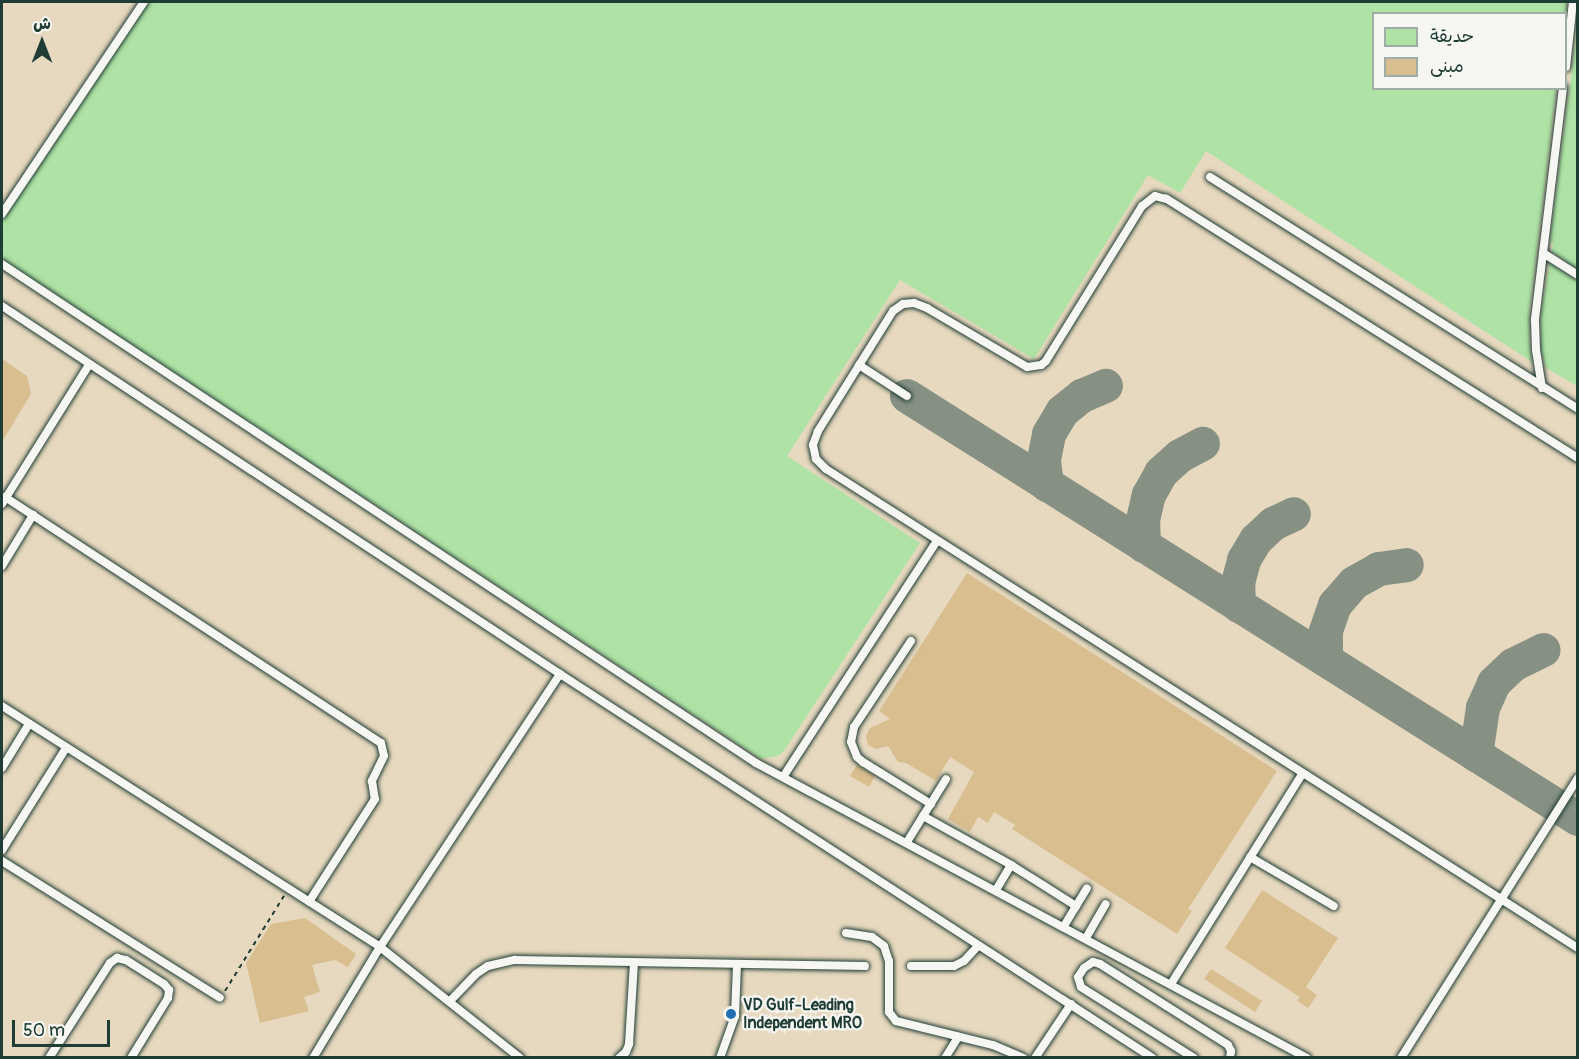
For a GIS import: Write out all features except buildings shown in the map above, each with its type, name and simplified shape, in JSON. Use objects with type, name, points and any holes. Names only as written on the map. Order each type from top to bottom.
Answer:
[{"type":"lane","points":[[2,214],[144,2]]},
{"type":"lane","points":[[1567,58],[1573,2]]},
{"type":"lane","points":[[1542,388],[1535,335],[1563,90]]},
{"type":"lane","points":[[1210,177],[1578,409]]},
{"type":"lane","points":[[1578,458],[1161,196],[1145,201],[1046,361],[1041,365],[1027,367],[927,308],[908,303],[893,311],[814,437],[813,445],[816,459],[826,469],[1578,948]]},
{"type":"lane","points":[[1543,253],[1578,274]]},
{"type":"lane","points":[[2,264],[734,749],[1306,1058]]},
{"type":"lane","points":[[2,306],[560,674],[1153,1058]]},
{"type":"lane","points":[[89,365],[3,501],[33,515],[381,743],[384,756],[372,781],[374,801],[309,902]]},
{"type":"lane","points":[[859,365],[907,396]]},
{"type":"lane","points":[[2,566],[33,515]]},
{"type":"lane","points":[[783,777],[937,541]]},
{"type":"lane","points":[[911,640],[854,727],[851,742],[857,757],[863,762],[931,804]]},
{"type":"lane","points":[[313,1058],[380,947],[560,674]]},
{"type":"lane","points":[[2,706],[380,947],[520,1058]]},
{"type":"lane","points":[[2,768],[30,724]]},
{"type":"lane","points":[[2,850],[66,748]]},
{"type":"lane","points":[[1171,984],[1302,774]]},
{"type":"lane","points":[[1401,1058],[1500,898],[1578,778]]},
{"type":"lane","points":[[907,842],[946,779]]},
{"type":"lane","points":[[923,816],[1011,865],[1076,906]]},
{"type":"lane","points":[[1250,857],[1334,906]]},
{"type":"lane","points":[[2,861],[220,998]]},
{"type":"lane","points":[[996,890],[1011,865]]},
{"type":"lane","points":[[1064,926],[1087,888]]},
{"type":"lane","points":[[1086,938],[1106,904]]},
{"type":"lane","points":[[846,933],[872,937],[884,946],[889,961],[889,1012],[896,1021],[1002,1048],[1023,1058]]},
{"type":"lane","points":[[910,966],[954,966],[964,961],[978,946]]},
{"type":"lane","points":[[49,1058],[110,963],[117,958],[126,960],[164,984],[169,990],[168,998],[131,1058]]},
{"type":"lane","points":[[450,1001],[476,974],[501,962],[865,966]]},
{"type":"lane","points":[[1194,1058],[1081,987],[1078,977],[1084,968],[1093,962],[1100,964],[1228,1045],[1232,1051],[1230,1058]]},
{"type":"lane","points":[[619,1058],[626,1052],[629,1044],[634,963]]},
{"type":"lane","points":[[720,1058],[735,1016],[737,965]]},
{"type":"lane","points":[[1035,1058],[1071,1004]]},
{"type":"lane","points":[[945,1058],[958,1037]]},
{"type":"path","points":[[220,998],[288,889]]},
{"type":"shaded area","points":[[2,2],[1577,2],[1577,1057],[2,1057]]},
{"type":"green space","points":[[148,2],[1567,2],[1565,12],[1372,12],[1372,90],[1556,90],[1529,312],[1532,362],[1206,151],[1180,193],[1148,175],[1034,359],[900,280],[787,456],[920,543],[784,751],[778,756],[761,759],[2,259],[2,221]]},
{"type":"green space","points":[[1577,31],[1578,269],[1552,252],[1553,243],[1550,241]]},
{"type":"green space","points":[[1550,263],[1577,281],[1577,386],[1546,368],[1541,350],[1541,313]]},
{"type":"taxiway","points":[[1047,485],[1044,460],[1049,434],[1062,412],[1082,396],[1106,386]]},
{"type":"taxiway","points":[[907,396],[1578,819]]},
{"type":"taxiway","points":[[1144,546],[1143,520],[1149,495],[1161,473],[1180,456],[1203,444]]},
{"type":"taxiway","points":[[1239,606],[1238,583],[1244,560],[1256,540],[1273,524],[1294,514]]},
{"type":"taxiway","points":[[1326,660],[1326,631],[1335,605],[1354,583],[1379,569],[1407,565]]},
{"type":"taxiway","points":[[1476,755],[1483,708],[1494,683],[1513,665],[1544,650]]},
{"type":"place","name":"VD Gulf-Leading Independent MRO","points":[[731,1014]]}]
